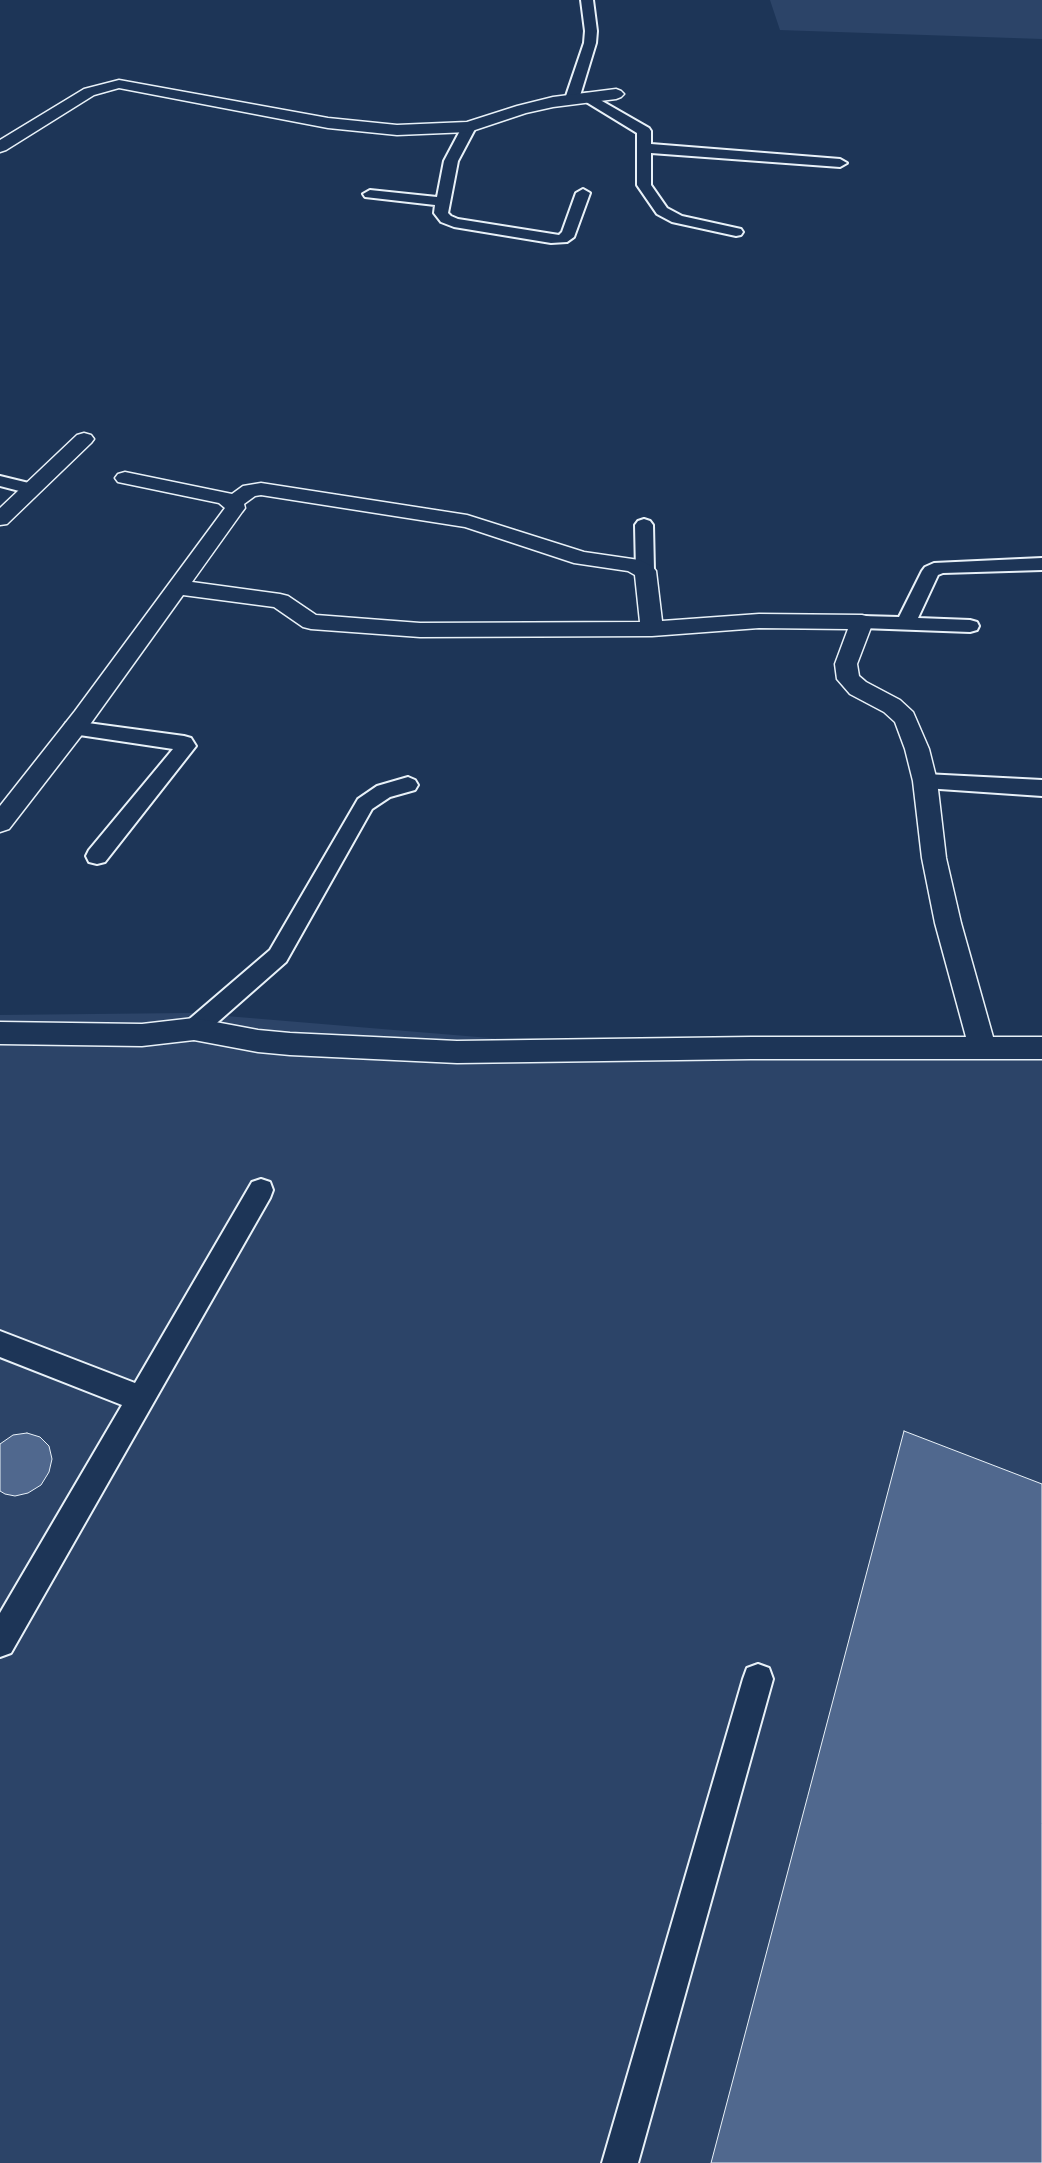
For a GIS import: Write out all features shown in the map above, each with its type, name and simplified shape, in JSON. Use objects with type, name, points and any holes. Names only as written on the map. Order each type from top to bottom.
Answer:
[{"type":"street","points":[[0,147],[90,92],[102,86],[119,84],[363,128],[397,130],[469,127],[522,109],[572,99],[616,94]]},
{"type":"street","points":[[0,518],[84,439]]},
{"type":"street","points":[[126,478],[226,498],[234,502]]},
{"type":"street","points":[[234,502],[250,490],[261,489],[467,521],[580,558],[632,564],[645,571],[652,629]]},
{"type":"street","points":[[0,823],[74,728],[178,587],[235,508],[234,502]]},
{"type":"street","points":[[178,587],[274,599],[287,605],[304,619],[321,623],[420,630],[652,629],[759,621],[862,622],[846,664],[848,679],[858,688],[892,706],[905,718],[925,781],[934,858],[944,905],[983,1048]]},
{"type":"street","points":[[0,1034],[142,1035],[194,1029],[258,1041],[290,1044],[457,1052],[751,1048],[1042,1048]]},
{"type":"lane","points":[[572,99],[590,43],[591,31],[587,0]]},
{"type":"lane","points":[[588,97],[644,131],[644,185],[662,211],[678,220],[736,232]]},
{"type":"lane","points":[[469,127],[451,160],[441,213],[446,220],[454,223],[551,239],[562,238],[569,234],[583,193]]},
{"type":"lane","points":[[644,148],[840,163]]},
{"type":"lane","points":[[370,194],[443,202]]},
{"type":"lane","points":[[0,481],[30,489]]},
{"type":"lane","points":[[644,525],[645,571]]},
{"type":"lane","points":[[906,622],[931,571],[940,567],[1042,564]]},
{"type":"lane","points":[[862,622],[906,622],[970,626]]},
{"type":"lane","points":[[74,728],[184,743],[186,746],[97,856]]},
{"type":"lane","points":[[925,781],[1042,788]]},
{"type":"lane","points":[[194,1029],[278,956],[365,804],[384,791],[408,785]]},
{"type":"lane","points":[[0,1642],[261,1190]]},
{"type":"lane","points":[[0,1344],[141,1399]]},
{"type":"lane","points":[[620,2163],[758,1679]]},
{"type":"shaded area","points":[[770,0],[1042,0],[1042,39],[780,30]]},
{"type":"shaded area","points":[[190,1013],[574,1045],[1042,1038],[1042,2163],[0,2163],[0,1015]]},
{"type":"building","points":[[904,1431],[1042,1484],[1042,2163],[711,2163]]},
{"type":"building","points":[[27,1433],[40,1437],[49,1446],[52,1459],[49,1472],[41,1485],[28,1493],[15,1496],[5,1494],[0,1491],[0,1444],[13,1435]]}]
